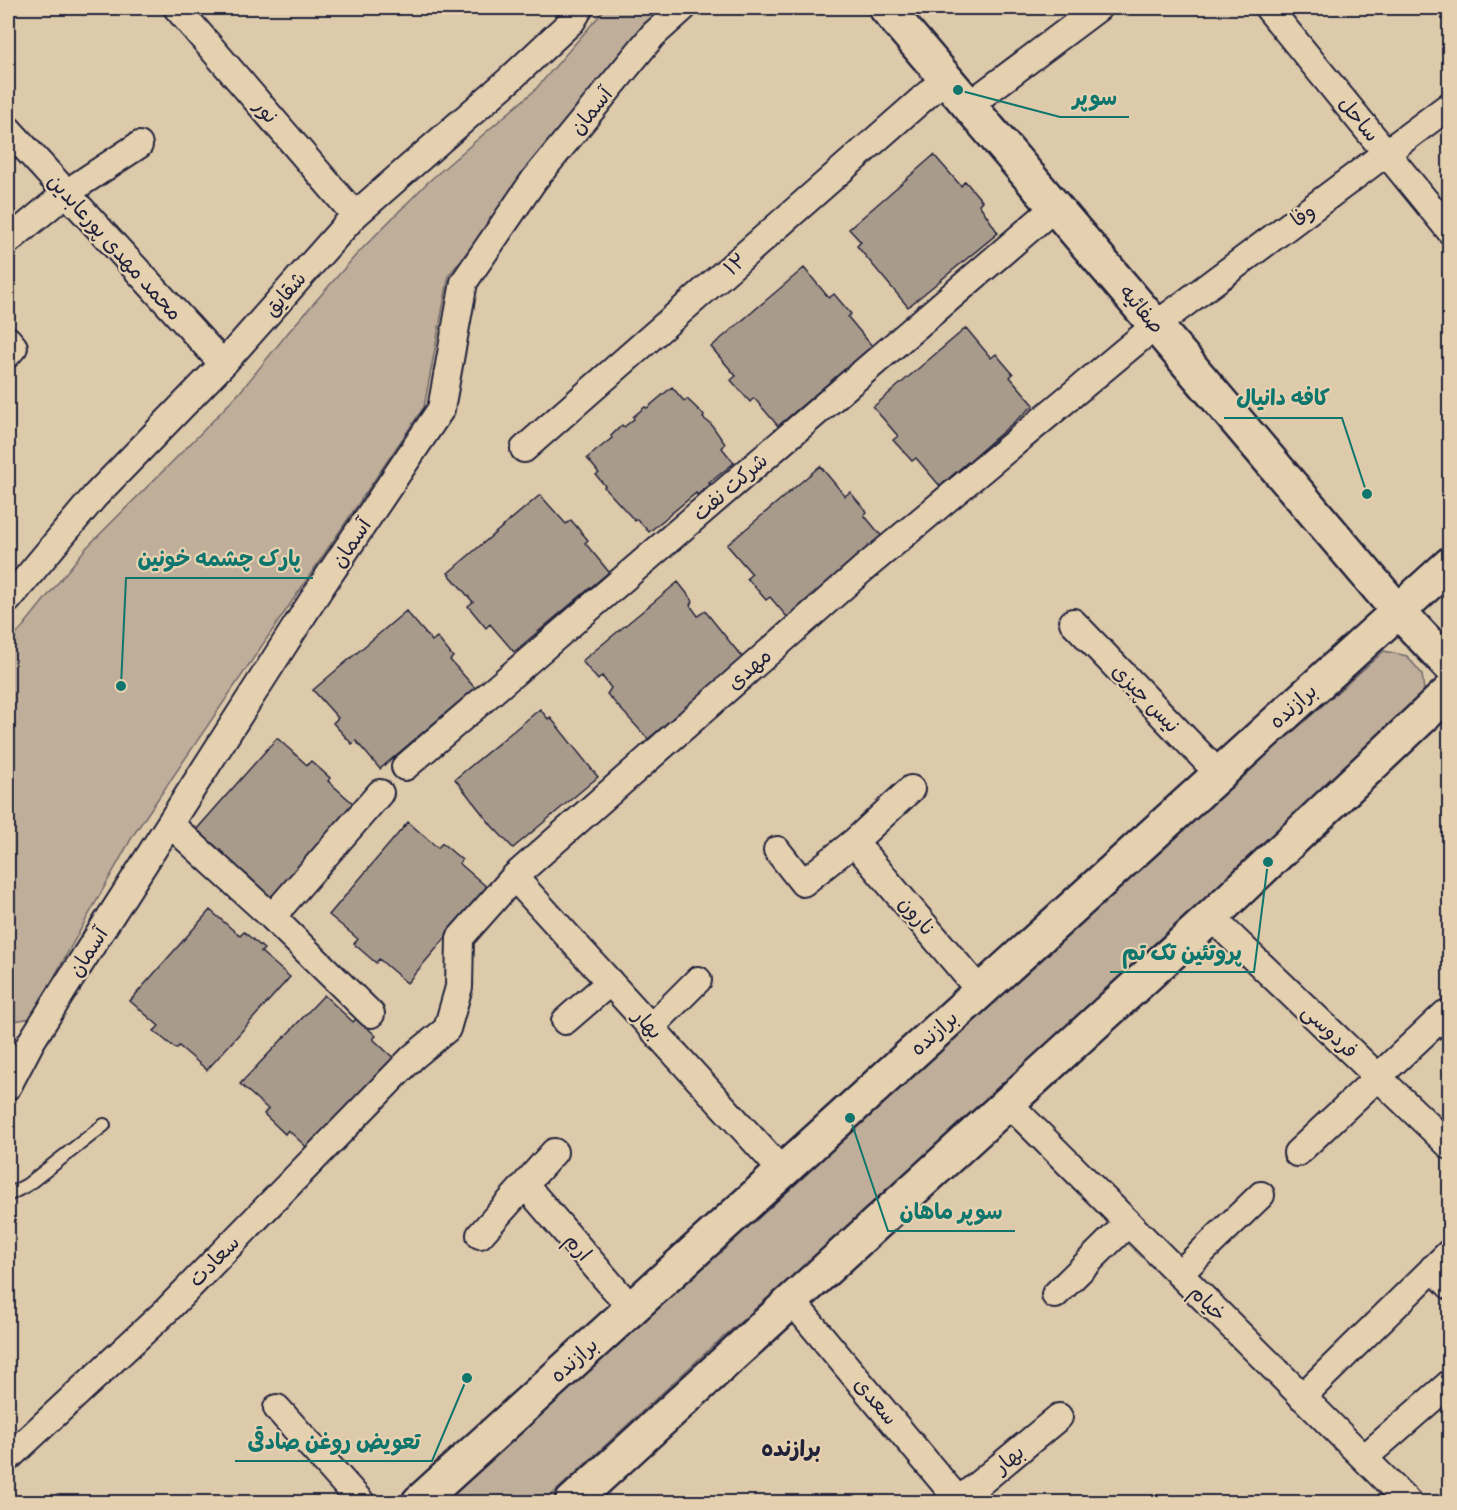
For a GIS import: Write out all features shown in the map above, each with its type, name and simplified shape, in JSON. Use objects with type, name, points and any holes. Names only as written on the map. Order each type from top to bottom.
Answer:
[{"type":"main road","name":"صفائیه","points":[[886,8],[1398,611],[1449,666]]},
{"type":"main road","name":"برازنده","points":[[419,1503],[1449,564]]},
{"type":"main road","points":[[572,1503],[1211,917],[1449,691]]},
{"type":"street","name":"نور","points":[[177,8],[355,215]]},
{"type":"street","name":"شقایق","points":[[8,600],[95,496],[223,364],[355,215],[508,81],[573,21],[580,8]]},
{"type":"street","name":"آسمان","points":[[8,1086],[19,1045],[170,824],[321,587],[441,409],[464,282],[534,180],[653,35],[683,8]]},
{"type":"street","points":[[969,105],[1098,8]]},
{"type":"street","name":"ساحل","points":[[1268,8],[1449,231]]},
{"type":"street","name":"۱۲","points":[[525,449],[946,78]]},
{"type":"street","name":"وفا","points":[[1156,325],[1449,105]]},
{"type":"street","name":"محمد مهدی پورعابدین","points":[[8,129],[223,364]]},
{"type":"street","points":[[8,241],[66,193],[139,145]]},
{"type":"street","name":"شرکت نفت","points":[[405,767],[1055,207]]},
{"type":"street","name":"مهدی","points":[[413,1057],[447,1029],[459,987],[460,938],[514,877],[863,569],[1156,325]]},
{"type":"street","points":[[8,340],[14,347],[8,354]]},
{"type":"street","name":"نیس چیزی","points":[[1073,622],[1219,774]]},
{"type":"street","points":[[777,850],[804,883],[854,842],[911,789]]},
{"type":"street","points":[[272,917],[380,793]]},
{"type":"street","points":[[170,824],[272,917],[371,1014]]},
{"type":"street","name":"نارون","points":[[854,842],[980,991]]},
{"type":"street","name":"بهار","points":[[514,877],[782,1171]]},
{"type":"street","name":"فردوسی","points":[[1211,917],[1449,1146]]},
{"type":"street","points":[[651,1027],[698,980]]},
{"type":"street","points":[[565,1021],[610,982]]},
{"type":"street","points":[[1297,1153],[1445,1014]]},
{"type":"street","name":"سعادت","points":[[8,1458],[167,1310],[413,1057]]},
{"type":"street","name":"خیام","points":[[1008,1103],[1408,1503]]},
{"type":"street","points":[[480,1235],[555,1152]]},
{"type":"street","name":"ارم","points":[[525,1185],[631,1308]]},
{"type":"street","points":[[1179,1274],[1260,1195]]},
{"type":"street","points":[[1055,1294],[1128,1223]]},
{"type":"street","points":[[1302,1397],[1444,1269]]},
{"type":"street","name":"سعدی","points":[[792,1301],[958,1502]]},
{"type":"street","points":[[1364,1458],[1449,1383]]},
{"type":"street","points":[[277,1407],[361,1503]]},
{"type":"street","name":"بهار","points":[[958,1502],[1059,1417]]},
{"type":"lane","points":[[8,1195],[27,1185],[104,1125]]},
{"type":"shaded area","points":[[606,8],[661,8],[449,275],[424,407],[134,834],[31,1018],[8,1022],[8,645],[86,548],[240,392],[291,329],[357,254],[428,182],[534,91]]},
{"type":"shaded area","points":[[1384,651],[1407,656],[1422,674],[1425,699],[1156,942],[908,1175],[714,1345],[544,1502],[440,1502],[930,1052]]},
{"type":"building","points":[[934,155],[961,186],[965,181],[982,201],[979,204],[998,233],[908,307],[857,246],[861,242],[849,229]]},
{"type":"building","points":[[804,268],[829,298],[834,294],[851,314],[848,317],[872,346],[778,426],[754,398],[750,402],[731,380],[736,376],[711,347]]},
{"type":"building","points":[[966,328],[991,358],[996,354],[1013,374],[1010,377],[1034,405],[940,486],[916,458],[912,461],[893,440],[898,436],[873,407]]},
{"type":"building","points":[[672,387],[684,401],[687,399],[704,415],[703,418],[711,424],[725,444],[722,448],[734,463],[709,483],[711,484],[697,495],[696,493],[649,532],[637,519],[635,521],[604,487],[596,475],[599,473],[587,458],[612,438],[611,436],[622,425],[624,427],[645,407],[647,408]]},
{"type":"building","points":[[820,466],[845,496],[850,492],[867,512],[864,515],[888,544],[793,624],[770,597],[766,600],[747,578],[752,574],[727,545]]},
{"type":"building","points":[[540,495],[566,524],[571,520],[588,540],[585,543],[609,572],[514,652],[490,624],[486,628],[468,606],[473,602],[448,573]]},
{"type":"building","points":[[678,582],[693,601],[690,605],[698,616],[705,611],[746,662],[739,663],[648,739],[607,694],[611,688],[602,676],[598,680],[582,661]]},
{"type":"building","points":[[406,611],[432,641],[437,637],[453,657],[450,660],[475,688],[380,769],[356,741],[352,744],[333,723],[338,718],[313,690]]},
{"type":"building","points":[[540,709],[548,719],[550,717],[598,777],[513,848],[492,826],[455,779]]},
{"type":"building","points":[[277,738],[307,765],[311,761],[330,778],[328,781],[356,806],[273,899],[246,874],[242,878],[221,859],[225,854],[196,830]]},
{"type":"building","points":[[408,822],[438,848],[442,843],[462,860],[459,863],[488,888],[407,983],[379,959],[376,963],[354,944],[358,939],[329,915]]},
{"type":"building","points":[[210,910],[240,936],[244,932],[264,949],[261,952],[290,977],[207,1070],[179,1046],[176,1049],[154,1031],[159,1026],[130,1001]]},
{"type":"building","points":[[324,995],[353,1022],[357,1018],[376,1036],[373,1039],[401,1065],[315,1155],[288,1130],[285,1134],[264,1114],[268,1109],[240,1084]]},
{"type":"place","name":"سوپر","points":[[958,90]]},
{"type":"place","name":"کافه دانیال","points":[[1367,494]]},
{"type":"place","name":"پارک چشمه خونین","points":[[121,686]]},
{"type":"place","name":"پروتئین تک تم","points":[[1268,862]]},
{"type":"place","name":"سوپر ماهان","points":[[850,1118]]},
{"type":"place","name":"تعویض روغن صادقی","points":[[467,1378]]},
{"type":"district","name":"برازنده","points":[[791,1448]]}]
